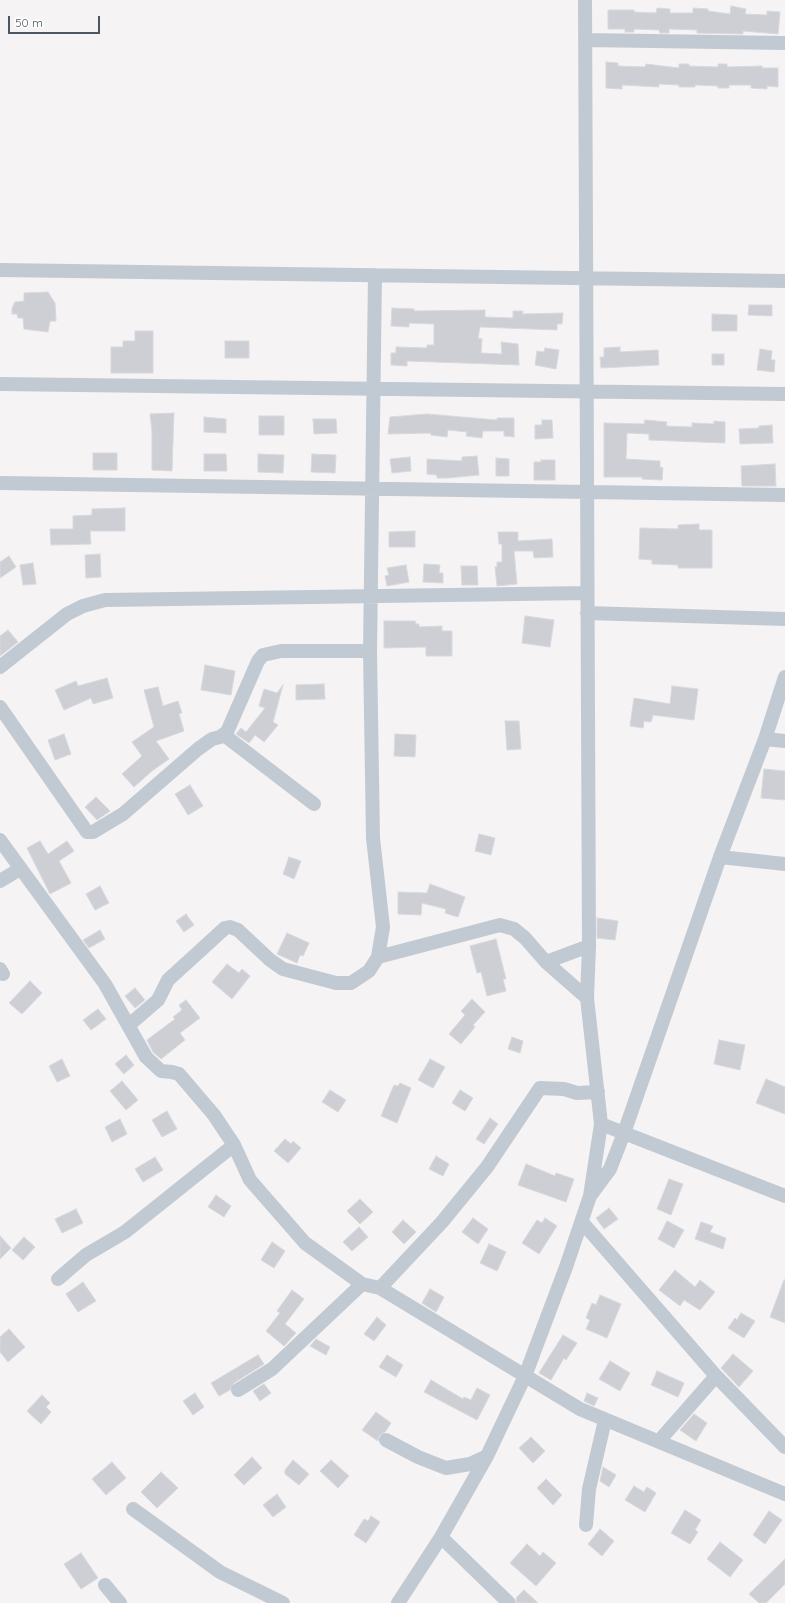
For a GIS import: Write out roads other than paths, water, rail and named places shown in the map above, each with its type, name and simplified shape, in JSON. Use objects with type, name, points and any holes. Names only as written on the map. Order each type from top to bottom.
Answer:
[{"type":"street","points":[[398,1603],[441,1537],[487,1456],[525,1376],[582,1222],[590,1196],[601,1124],[587,998],[589,946],[585,0]]},
{"type":"street","points":[[585,40],[785,43]]},
{"type":"street","points":[[0,270],[785,281]]},
{"type":"street","points":[[129,1025],[158,1000],[168,980],[226,928],[230,927],[238,930],[270,960],[283,968],[336,982],[350,983],[369,971],[378,957],[383,927],[373,838],[370,651],[375,275]]},
{"type":"street","points":[[0,384],[785,394]]},
{"type":"street","points":[[0,483],[785,495]]},
{"type":"street","points":[[0,668],[67,614],[83,606],[105,600],[587,594]]},
{"type":"street","points":[[587,612],[785,619]]},
{"type":"street","points":[[0,707],[87,832],[93,832],[123,814],[212,738],[224,735],[227,732],[258,661],[263,655],[281,651],[370,651]]},
{"type":"street","points":[[590,1196],[610,1169],[624,1132],[720,857],[764,739],[785,677]]},
{"type":"street","points":[[224,735],[314,804]]},
{"type":"street","points":[[764,739],[785,741]]},
{"type":"street","points":[[0,840],[105,984],[146,1057],[161,1072],[172,1072],[179,1074],[214,1115],[234,1146],[250,1180],[305,1243],[362,1284],[380,1288],[580,1409],[785,1494]]},
{"type":"street","points":[[720,857],[785,864]]},
{"type":"street","points":[[0,880],[20,869]]},
{"type":"street","points":[[378,957],[500,925],[514,929],[525,938],[546,962],[587,998]]},
{"type":"street","points":[[546,962],[589,946]]},
{"type":"street","points":[[380,1288],[442,1222],[487,1167],[540,1088],[564,1089],[577,1093],[598,1092]]},
{"type":"street","points":[[601,1124],[785,1196]]},
{"type":"street","points":[[58,1279],[86,1255],[125,1232],[234,1146]]},
{"type":"street","points":[[582,1222],[716,1376],[785,1447]]},
{"type":"street","points":[[238,1390],[272,1369],[362,1284]]},
{"type":"street","points":[[659,1441],[716,1376]]},
{"type":"street","points":[[586,1525],[589,1490],[605,1420]]},
{"type":"street","points":[[386,1440],[418,1457],[446,1468],[470,1464],[487,1456]]},
{"type":"street","points":[[133,1509],[220,1572],[283,1603]]},
{"type":"street","points":[[441,1537],[509,1603]]},
{"type":"street","points":[[105,1585],[120,1603]]}]
